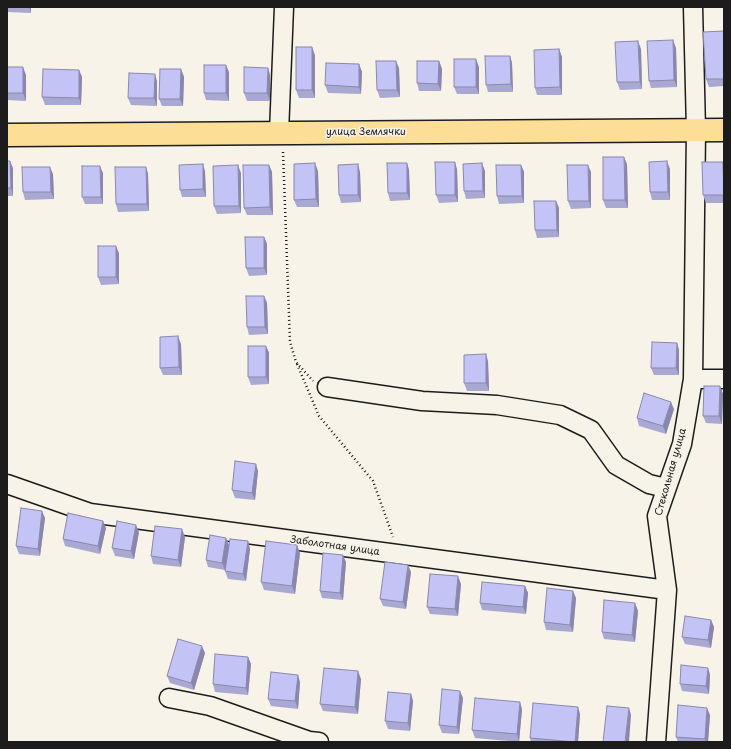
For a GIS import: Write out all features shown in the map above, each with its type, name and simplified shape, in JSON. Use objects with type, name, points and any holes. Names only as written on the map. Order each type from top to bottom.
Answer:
[{"type":"main road","name":"улица Землячки","points":[[7,135],[281,143],[724,130]]},
{"type":"street","points":[[281,143],[284,7]]},
{"type":"street","name":"Стекольная улица","points":[[656,742],[667,590],[657,516],[682,444],[693,379],[696,130],[693,7]]},
{"type":"street","points":[[693,379],[724,379]]},
{"type":"street","points":[[327,387],[422,401],[497,405],[560,415],[591,430],[616,465],[649,484],[666,488]]},
{"type":"street","name":"Заболотная улица","points":[[7,484],[90,513],[667,590]]},
{"type":"street","points":[[170,698],[210,706],[309,741],[319,742]]},
{"type":"path","points":[[281,143],[290,342],[296,362],[319,416],[373,481],[399,554]]},
{"type":"path","points":[[296,362],[317,385],[327,387]]},
{"type":"building","points":[[724,31],[724,79],[706,79],[703,32]]},
{"type":"building","points":[[673,40],[674,80],[649,81],[647,41]]},
{"type":"building","points":[[638,41],[640,82],[617,82],[615,42]]},
{"type":"building","points":[[296,47],[312,47],[312,90],[296,90]]},
{"type":"building","points":[[559,49],[560,87],[535,88],[534,50]]},
{"type":"building","points":[[485,56],[510,56],[511,84],[486,85]]},
{"type":"building","points":[[454,59],[476,59],[476,87],[454,87]]},
{"type":"building","points":[[376,61],[396,61],[397,90],[377,90]]},
{"type":"building","points":[[417,61],[439,61],[438,84],[417,83]]},
{"type":"building","points":[[326,63],[359,64],[359,87],[325,85]]},
{"type":"building","points":[[204,65],[226,65],[226,93],[204,93]]},
{"type":"building","points":[[7,67],[23,67],[23,93],[7,93]]},
{"type":"building","points":[[244,67],[268,68],[267,93],[244,93]]},
{"type":"building","points":[[43,69],[79,70],[79,98],[42,97]]},
{"type":"building","points":[[160,69],[181,69],[180,99],[159,99]]},
{"type":"building","points":[[129,73],[155,74],[154,98],[128,98]]},
{"type":"building","points":[[603,157],[624,157],[625,200],[603,200]]},
{"type":"building","points":[[7,161],[10,161],[11,188],[7,188]]},
{"type":"building","points":[[667,161],[668,192],[650,192],[649,162]]},
{"type":"building","points":[[435,162],[455,162],[455,195],[436,195]]},
{"type":"building","points":[[702,162],[723,162],[724,195],[703,195]]},
{"type":"building","points":[[315,163],[316,199],[294,200],[294,164]]},
{"type":"building","points":[[387,163],[407,163],[407,193],[388,193]]},
{"type":"building","points":[[482,163],[483,191],[464,191],[463,164]]},
{"type":"building","points":[[203,164],[203,189],[180,190],[179,165]]},
{"type":"building","points":[[358,164],[358,195],[339,195],[338,165]]},
{"type":"building","points":[[238,165],[239,206],[214,206],[213,166]]},
{"type":"building","points":[[243,165],[269,165],[270,207],[244,208]]},
{"type":"building","points":[[496,165],[521,165],[522,196],[497,196]]},
{"type":"building","points":[[567,165],[588,165],[589,201],[568,201]]},
{"type":"building","points":[[82,166],[100,166],[101,197],[82,197]]},
{"type":"building","points":[[22,167],[50,167],[51,192],[23,192]]},
{"type":"building","points":[[115,167],[146,167],[147,204],[116,204]]},
{"type":"building","points":[[534,201],[556,201],[557,230],[535,230]]},
{"type":"building","points":[[245,237],[264,237],[264,268],[246,268]]},
{"type":"building","points":[[98,246],[116,246],[116,277],[98,277]]},
{"type":"building","points":[[246,296],[264,296],[265,327],[247,327]]},
{"type":"building","points":[[178,336],[179,367],[160,368],[160,337]]},
{"type":"building","points":[[652,342],[677,343],[676,368],[651,368]]},
{"type":"building","points":[[248,346],[266,346],[266,377],[248,377]]},
{"type":"building","points":[[486,354],[486,383],[464,383],[464,355]]},
{"type":"building","points":[[704,386],[720,386],[719,416],[703,416]]},
{"type":"building","points":[[644,393],[671,402],[663,426],[637,418]]},
{"type":"building","points":[[235,461],[256,464],[252,493],[232,490]]},
{"type":"building","points":[[21,508],[42,511],[38,549],[16,546]]},
{"type":"building","points":[[68,513],[103,521],[98,546],[63,539]]},
{"type":"building","points":[[117,521],[136,525],[131,551],[112,548]]},
{"type":"building","points":[[155,526],[182,529],[178,560],[151,556]]},
{"type":"building","points":[[210,535],[226,538],[222,563],[206,560]]},
{"type":"building","points":[[230,539],[248,541],[243,574],[225,571]]},
{"type":"building","points":[[266,541],[297,545],[292,586],[261,582]]},
{"type":"building","points":[[323,553],[343,555],[340,593],[320,591]]},
{"type":"building","points":[[385,562],[408,565],[403,602],[380,599]]},
{"type":"building","points":[[430,574],[458,576],[455,609],[427,607]]},
{"type":"building","points":[[482,582],[525,586],[523,607],[480,603]]},
{"type":"building","points":[[547,588],[573,591],[570,625],[544,622]]},
{"type":"building","points":[[604,600],[635,603],[632,635],[602,632]]},
{"type":"building","points":[[685,616],[711,620],[708,640],[682,637]]},
{"type":"building","points":[[178,639],[202,646],[191,683],[167,676]]},
{"type":"building","points":[[215,654],[248,657],[246,688],[213,684]]},
{"type":"building","points":[[681,665],[708,668],[706,686],[680,684]]},
{"type":"building","points":[[324,668],[358,671],[355,707],[320,704]]},
{"type":"building","points":[[271,672],[298,675],[295,701],[268,699]]},
{"type":"building","points":[[442,689],[460,691],[457,727],[439,725]]},
{"type":"building","points":[[388,692],[411,694],[408,723],[385,721]]},
{"type":"building","points":[[475,698],[520,702],[517,734],[472,730]]},
{"type":"building","points":[[533,703],[578,707],[575,742],[530,738]]},
{"type":"building","points":[[678,705],[707,708],[705,739],[676,737]]},
{"type":"building","points":[[607,706],[629,708],[625,742],[603,742]]}]
